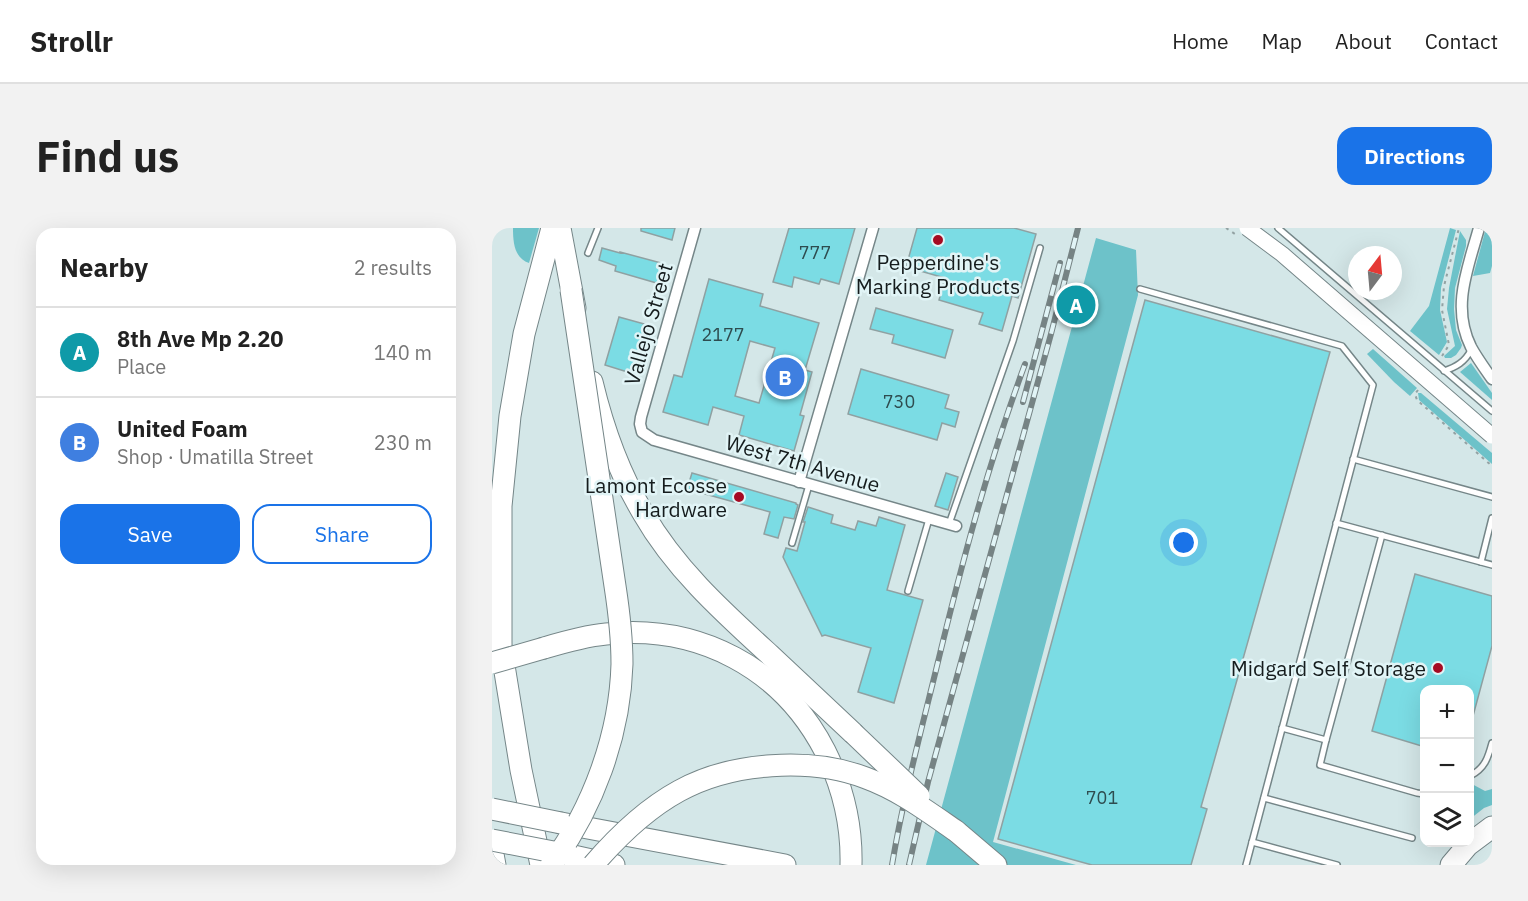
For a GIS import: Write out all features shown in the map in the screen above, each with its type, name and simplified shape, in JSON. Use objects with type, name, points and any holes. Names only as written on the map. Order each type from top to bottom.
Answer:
[{"type":"highway","points":[[501,644],[501,506],[510,416],[524,334],[552,228]]},
{"type":"highway","points":[[560,228],[618,603],[622,646],[622,669],[615,723],[603,764],[560,860]]},
{"type":"highway","points":[[571,290],[594,392],[609,440],[631,491],[662,542],[708,598],[956,831],[996,865]]},
{"type":"highway","points":[[492,579],[521,770],[541,865]]},
{"type":"highway","points":[[492,663],[578,639],[633,633],[680,639],[723,652],[750,666],[765,676],[798,710],[811,726],[828,758],[849,819],[850,865]]},
{"type":"highway","points":[[593,865],[639,819],[680,790],[720,775],[772,766],[798,765],[834,769],[865,778],[899,794],[956,831]]},
{"type":"highway","points":[[492,809],[785,865]]},
{"type":"highway","points":[[1474,824],[1492,813]]},
{"type":"highway","points":[[1451,865],[1468,845],[1492,827]]},
{"type":"highway","points":[[492,840],[560,860],[614,865]]},
{"type":"highway","points":[[1436,865],[1450,847]]},
{"type":"highway","points":[[492,849],[495,865]]},
{"type":"main road","points":[[1247,228],[1282,254],[1492,436]]},
{"type":"street","name":"Vallejo Street","points":[[642,432],[641,417],[696,228]]},
{"type":"street","points":[[804,483],[873,228]]},
{"type":"street","points":[[1479,228],[1465,281],[1461,319],[1472,348],[1492,379]]},
{"type":"street","name":"West 7th Avenue","points":[[642,432],[654,440],[952,525]]},
{"type":"lane","points":[[588,254],[598,228]]},
{"type":"lane","points":[[1278,228],[1492,411]]},
{"type":"lane","points":[[952,525],[1014,339],[1040,248]]},
{"type":"lane","points":[[1140,289],[1342,346],[1373,385],[1246,865]]},
{"type":"lane","points":[[1444,371],[1460,364],[1472,348]]},
{"type":"lane","points":[[1353,459],[1492,498]]},
{"type":"lane","points":[[792,543],[804,483]]},
{"type":"lane","points":[[1481,562],[1492,518]]},
{"type":"lane","points":[[908,591],[929,519]]},
{"type":"lane","points":[[1336,523],[1492,565]]},
{"type":"lane","points":[[1382,535],[1320,765],[1420,793]]},
{"type":"lane","points":[[1282,728],[1326,740]]},
{"type":"lane","points":[[1474,773],[1487,760],[1492,742]]},
{"type":"lane","points":[[1264,798],[1412,838]]},
{"type":"lane","points":[[1252,842],[1337,865]]},
{"type":"path","points":[[1441,357],[1449,345],[1443,310],[1444,286],[1459,228]]},
{"type":"path","points":[[1416,394],[1417,400],[1492,466]]},
{"type":"shaded area","points":[[513,228],[539,228],[529,263],[517,253]]},
{"type":"shaded area","points":[[1450,228],[1456,230],[1441,288],[1440,310],[1447,342],[1439,355],[1410,331],[1429,306]]},
{"type":"shaded area","points":[[1486,228],[1492,228],[1492,266],[1490,273],[1473,276]]},
{"type":"shaded area","points":[[1460,231],[1466,240],[1466,246],[1455,288],[1454,309],[1456,330],[1462,345],[1456,355],[1445,358],[1444,356],[1455,346],[1447,309]]},
{"type":"shaded area","points":[[1096,238],[1136,250],[1138,295],[993,842],[1076,865],[926,865]]},
{"type":"shaded area","points":[[1373,349],[1417,388],[1410,396],[1367,354]]},
{"type":"shaded area","points":[[1471,363],[1492,393],[1492,400],[1460,372]]},
{"type":"shaded area","points":[[1418,393],[1421,393],[1492,453],[1492,464],[1419,400]]},
{"type":"shaded area","points":[[1474,785],[1485,791],[1492,789],[1492,805],[1474,816]]},
{"type":"building","points":[[641,228],[675,228],[672,240],[641,231]]},
{"type":"building","points":[[789,228],[855,228],[839,284],[821,279],[819,284],[794,277],[792,287],[773,282]]},
{"type":"building","points":[[917,228],[1014,228],[1036,234],[1018,298],[1012,296],[1002,331],[979,324],[983,313],[939,300],[945,278],[906,267]]},
{"type":"building","points":[[602,248],[665,264],[660,284],[615,271],[616,266],[599,260]]},
{"type":"building","points":[[709,279],[763,294],[760,306],[819,323],[805,370],[812,372],[800,415],[804,416],[794,451],[739,435],[744,416],[713,407],[708,425],[663,412],[674,375],[682,377]],"holes":[[[750,341],[775,348],[759,403],[735,396]]]},
{"type":"building","points":[[1145,300],[1330,352],[1201,807],[1207,809],[1191,865],[1092,865],[998,839]]},
{"type":"building","points":[[876,308],[953,330],[945,358],[892,343],[894,335],[870,329]]},
{"type":"building","points":[[619,317],[648,325],[634,374],[605,365]]},
{"type":"building","points":[[861,369],[949,395],[945,408],[959,412],[955,427],[942,423],[937,440],[848,414]]},
{"type":"building","points":[[692,473],[796,503],[798,505],[794,519],[784,517],[778,538],[764,534],[770,512],[687,489]]},
{"type":"building","points":[[946,473],[958,477],[948,510],[935,506]]},
{"type":"building","points":[[808,507],[833,515],[831,523],[855,530],[858,521],[876,526],[879,517],[905,525],[887,590],[923,600],[894,703],[858,692],[871,648],[822,636],[783,557],[786,548],[797,551]]},
{"type":"building","name":"Midgard Self Storage","points":[[1415,574],[1492,596],[1492,646],[1474,712],[1474,685],[1420,685],[1420,745],[1372,731]]},
{"type":"railway","points":[[909,865],[928,782],[1078,228]]},
{"type":"railway","points":[[1023,402],[1060,263]]},
{"type":"railway","points":[[892,865],[912,767],[965,554],[987,477],[1025,364]]},
{"type":"place","name":"Pepperdine's Marking Products","points":[[938,240]]},
{"type":"place","name":"8th Ave Mp 2.20","points":[[1076,305]]},
{"type":"place","name":"United Foam","points":[[785,377]]},
{"type":"place","name":"Lamont Ecosse Hardware","points":[[739,497]]},
{"type":"place","name":"Midgard Self Storage","points":[[1438,668]]}]
